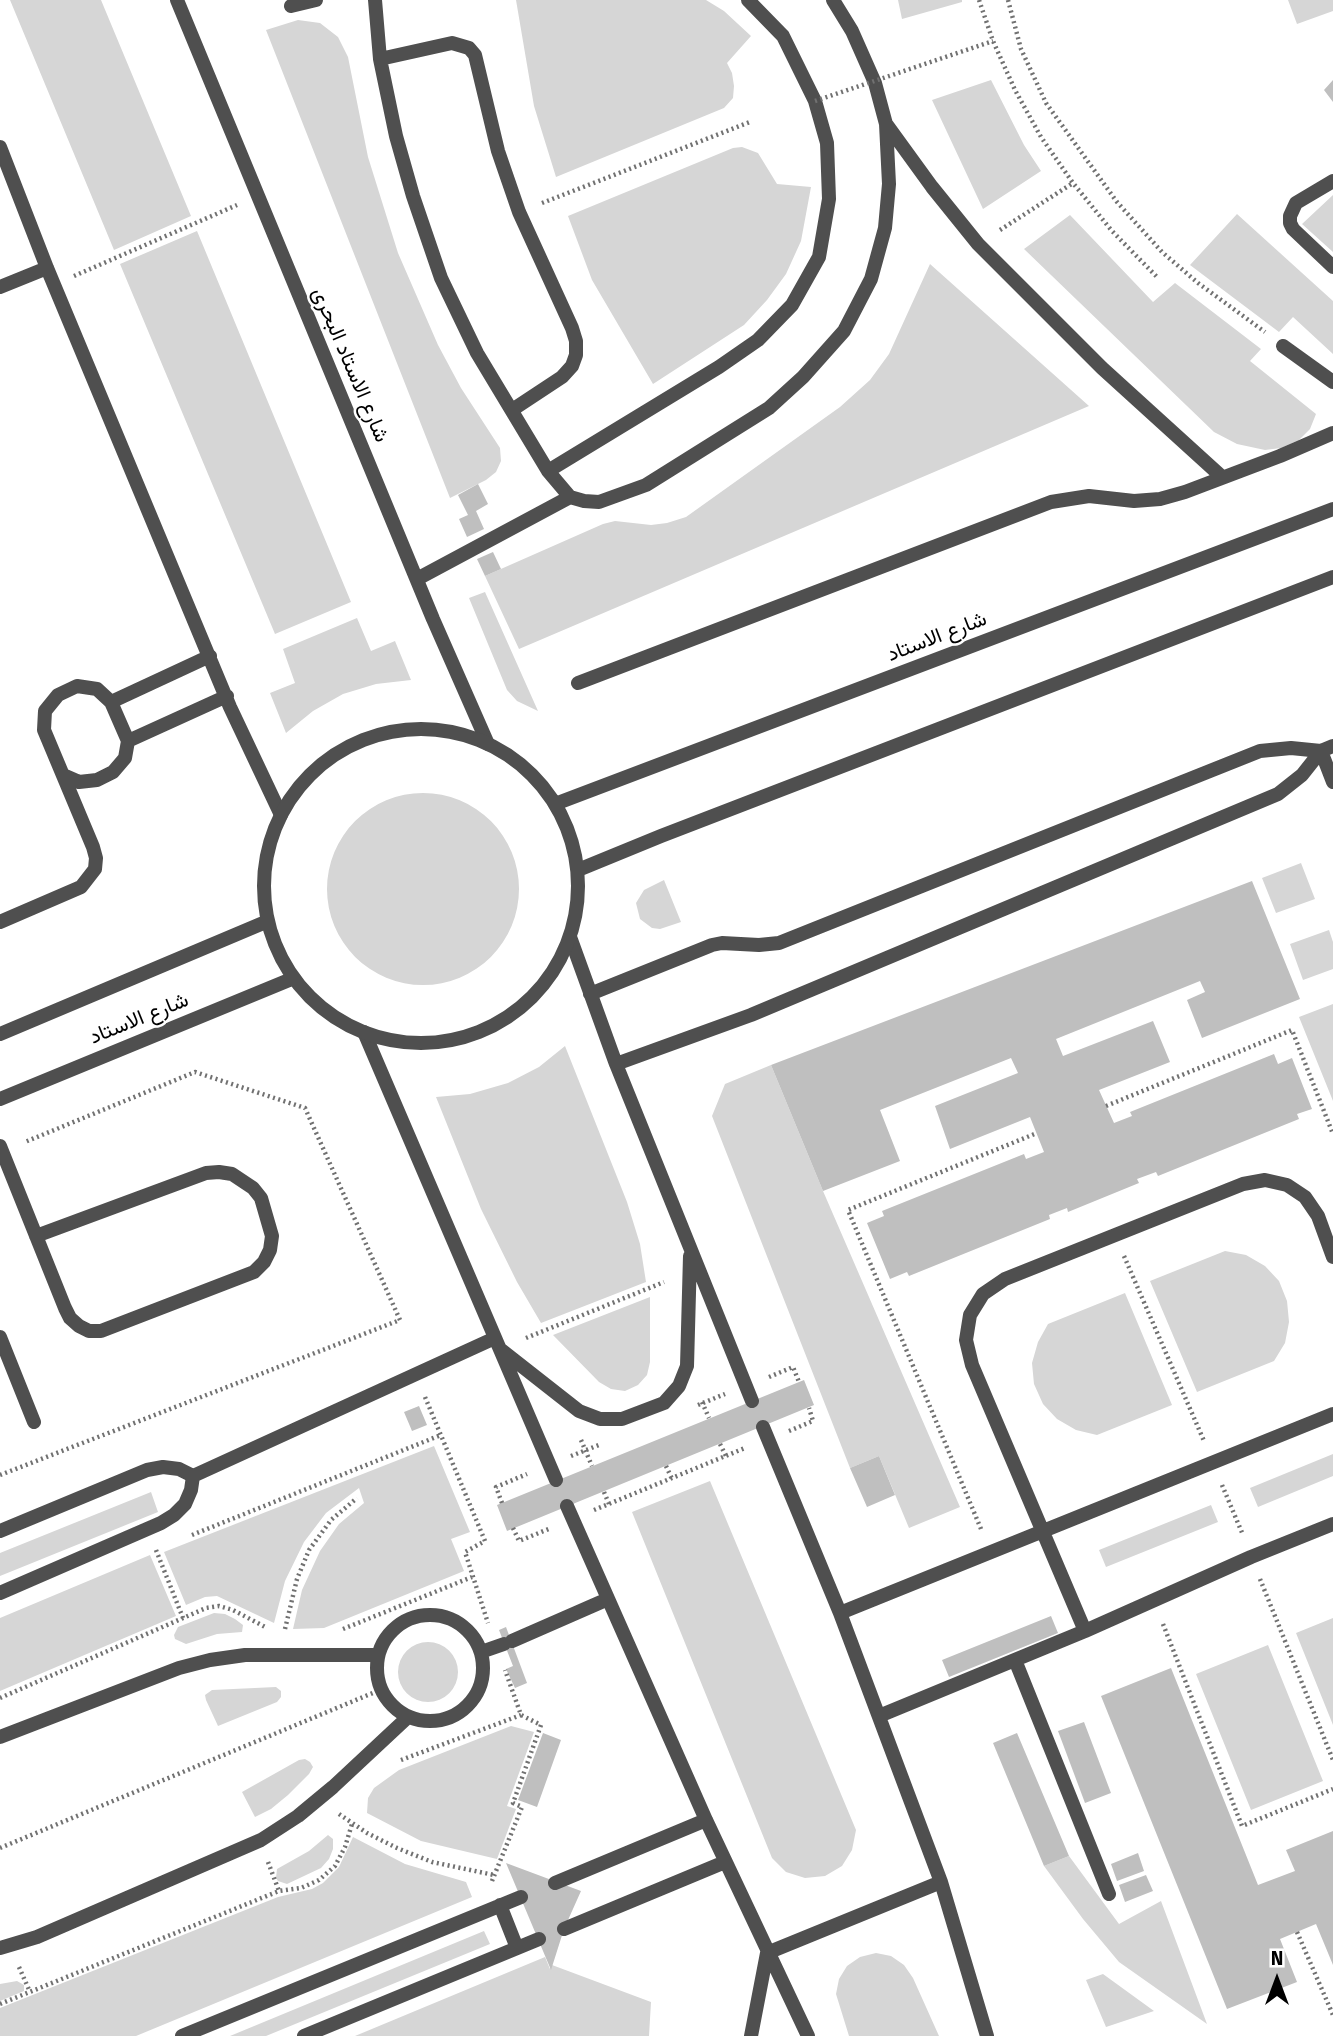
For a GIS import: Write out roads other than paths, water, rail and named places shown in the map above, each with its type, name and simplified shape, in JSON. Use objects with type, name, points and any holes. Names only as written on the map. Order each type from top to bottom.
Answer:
[{"type":"street","name":"شارع الاستاد البحرى","points":[[177,0],[488,744]]},
{"type":"street","points":[[291,6],[316,0]]},
{"type":"street","points":[[374,0],[380,59],[396,136],[441,278],[477,353],[548,471],[570,497],[599,502],[646,485],[769,408],[803,377],[844,331],[871,279],[885,228],[889,184],[886,124],[874,83],[861,52],[833,0]]},
{"type":"street","points":[[548,471],[719,367],[758,340],[792,305],[818,257],[829,199],[827,143],[815,101],[783,36],[748,0]]},
{"type":"street","points":[[380,59],[452,43],[469,48],[475,55],[498,151],[519,212],[576,341],[576,355],[572,366],[562,377],[512,410]]},
{"type":"street","points":[[886,124],[978,244],[1102,368],[1222,477]]},
{"type":"street","points":[[0,148],[47,268],[210,656],[281,815]]},
{"type":"street","points":[[1333,181],[1296,203],[1292,209],[1290,223],[1333,267]]},
{"type":"street","points":[[0,287],[47,268]]},
{"type":"street","points":[[1283,346],[1333,382]]},
{"type":"street","points":[[578,683],[1051,502],[1090,496],[1134,501],[1160,499],[1280,456],[1333,433]]},
{"type":"street","points":[[417,579],[570,497]]},
{"type":"street","name":"شارع الاستاد","points":[[555,804],[1333,509]]},
{"type":"street","points":[[578,870],[1333,577]]},
{"type":"street","points":[[111,702],[210,656]]},
{"type":"street","points":[[0,922],[81,887],[94,869],[96,858],[93,847],[44,730],[45,711],[58,695],[76,686],[97,689],[111,702],[128,741],[125,758],[113,772],[97,780],[79,782],[63,775]]},
{"type":"street","points":[[128,741],[227,696]]},
{"type":"street","points":[[430,730],[460,734],[488,744],[514,760],[537,780],[555,804],[574,847],[578,870],[577,904],[570,937],[557,966],[538,991],[515,1013],[487,1029],[458,1039],[426,1043],[394,1041],[364,1032],[325,1010],[294,978],[278,951],[268,920],[264,893],[265,867],[271,840],[281,815],[298,790],[318,768],[343,751],[370,738],[400,731],[430,730]]},
{"type":"street","points":[[590,994],[718,943],[779,943],[1260,751],[1290,748],[1327,749]]},
{"type":"street","points":[[1327,749],[1333,782]]},
{"type":"street","points":[[616,1064],[751,1014],[1278,794],[1302,775],[1327,749]]},
{"type":"street","name":"شارع الاستاد","points":[[0,1034],[268,920]]},
{"type":"street","points":[[570,937],[616,1064],[752,1401]]},
{"type":"street","name":"شارع الاستاد","points":[[0,1099],[294,978]]},
{"type":"street","points":[[364,1032],[556,1480]]},
{"type":"street","points":[[0,1146],[14,1182],[36,1236],[70,1318],[89,1331],[101,1331],[254,1272],[264,1262],[270,1250],[272,1236],[261,1198],[253,1188],[232,1174],[219,1172],[206,1173],[36,1236]]},
{"type":"street","points":[[1085,1631],[972,1365],[965,1340],[970,1315],[983,1294],[1005,1279],[1243,1184],[1265,1180],[1287,1185],[1306,1197],[1318,1216],[1333,1257]]},
{"type":"street","points":[[0,1188],[14,1182]]},
{"type":"street","points":[[497,1343],[579,1411],[600,1419],[622,1419],[643,1413],[664,1403],[679,1386],[687,1366],[691,1251]]},
{"type":"street","points":[[0,1337],[34,1422]]},
{"type":"street","points":[[193,1476],[497,1343]]},
{"type":"street","points":[[840,1613],[1333,1414]]},
{"type":"street","points":[[766,1433],[840,1613],[941,1882],[987,2036]]},
{"type":"street","points":[[0,1531],[148,1470],[163,1467],[179,1469],[193,1476]]},
{"type":"street","points":[[0,1593],[161,1523],[174,1515],[184,1504],[191,1490],[193,1476]]},
{"type":"street","points":[[570,1513],[725,1862],[808,2036]]},
{"type":"street","points":[[879,1716],[1333,1524]]},
{"type":"street","points":[[481,1652],[608,1599]]},
{"type":"street","points":[[443,1616],[458,1622],[471,1633],[481,1652],[483,1679],[477,1694],[467,1707],[454,1716],[439,1721],[408,1717],[392,1706],[380,1690],[377,1655],[384,1639],[395,1626],[410,1618],[443,1616]]},
{"type":"street","points":[[0,1737],[179,1668],[210,1660],[245,1655],[377,1655]]},
{"type":"street","points":[[1016,1660],[1108,1894]]},
{"type":"street","points":[[0,1948],[37,1937],[261,1840],[319,1798],[408,1717]]},
{"type":"street","points":[[555,1883],[706,1820]]},
{"type":"street","points":[[565,1929],[725,1862]]},
{"type":"street","points":[[767,1953],[941,1882]]},
{"type":"street","points":[[182,2036],[521,1897]]},
{"type":"street","points":[[500,1905],[517,1948]]},
{"type":"street","points":[[304,2036],[539,1939]]},
{"type":"street","points":[[751,2036],[767,1953]]}]
